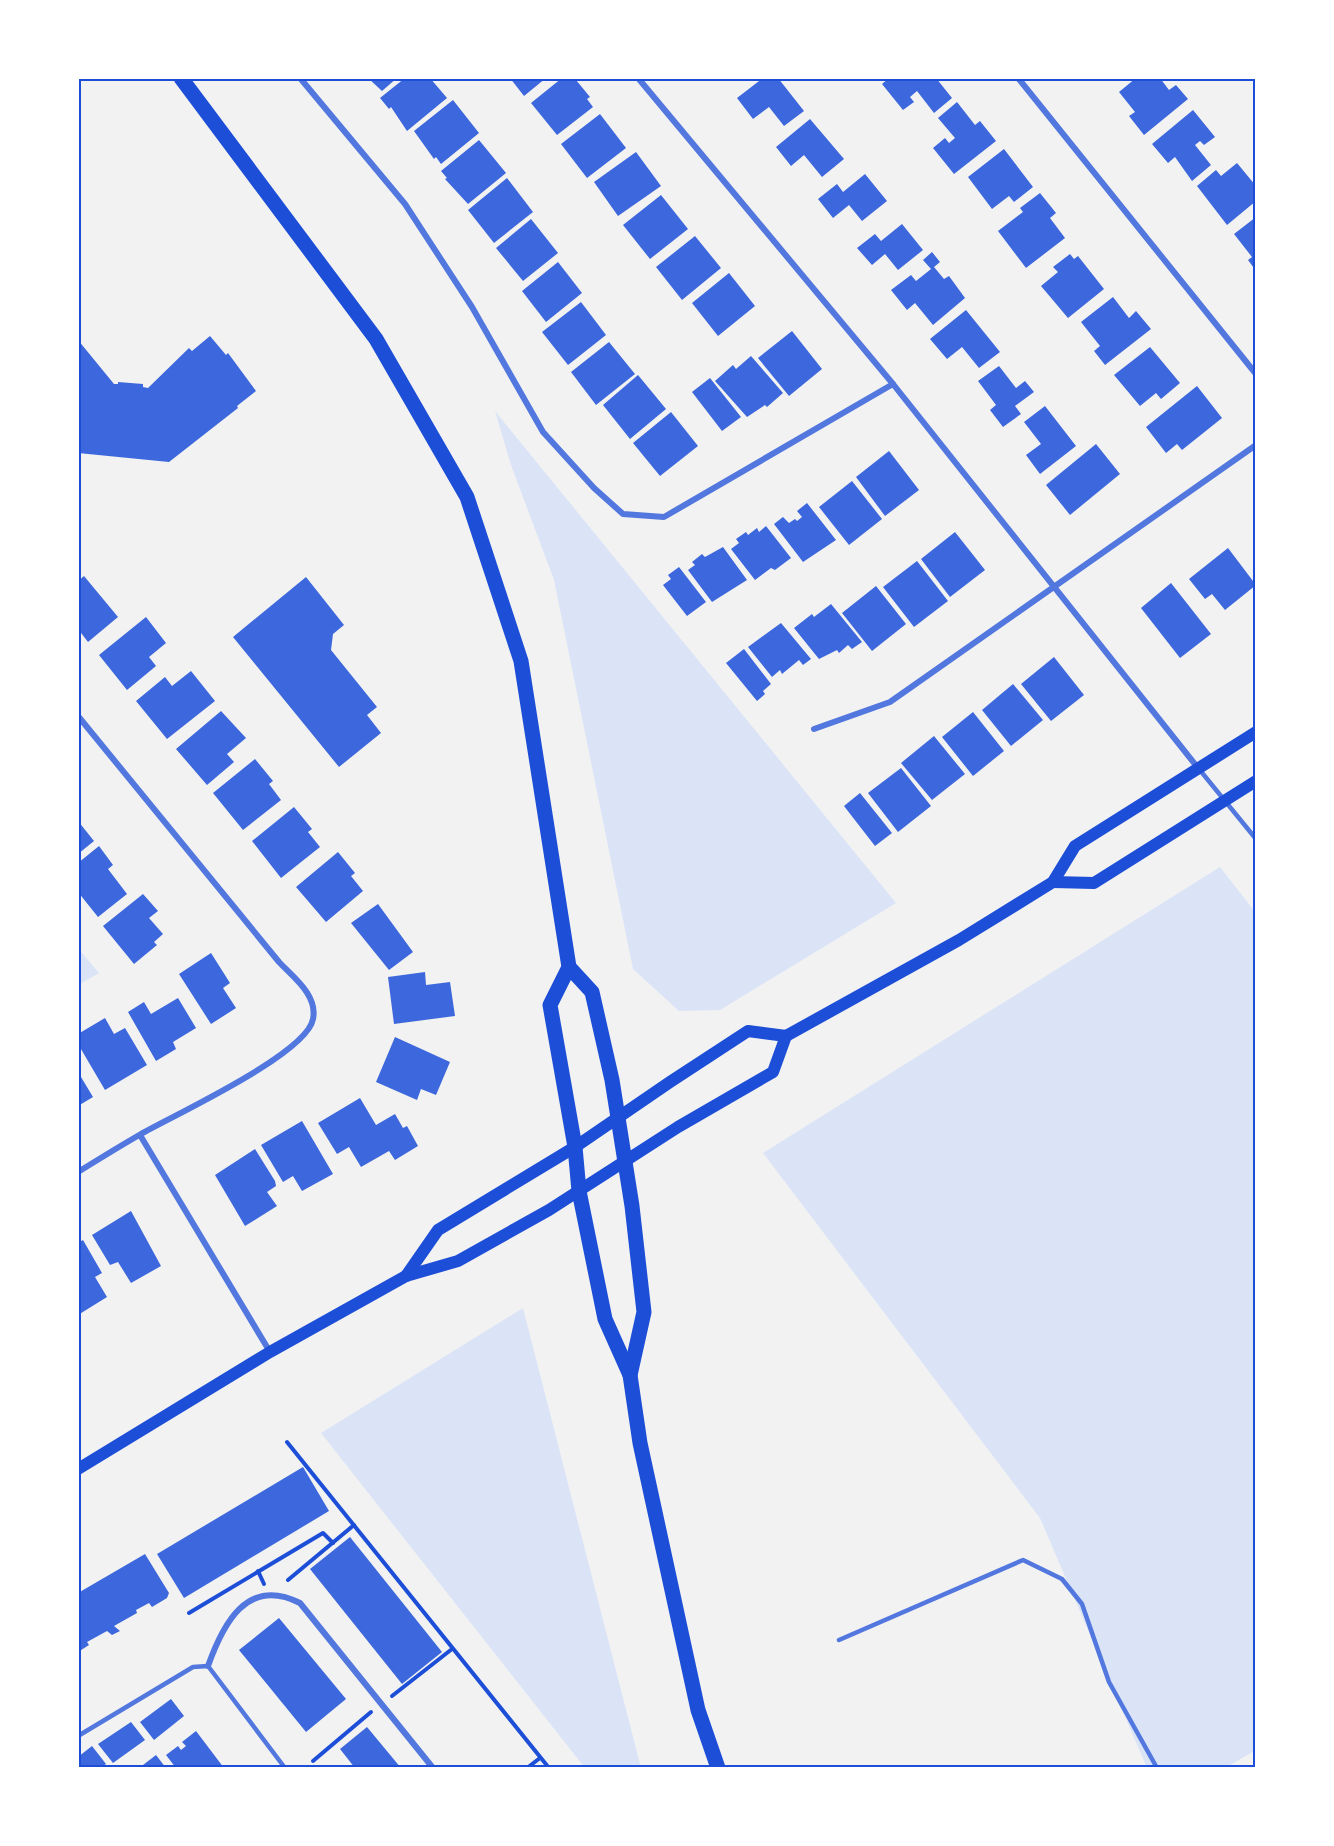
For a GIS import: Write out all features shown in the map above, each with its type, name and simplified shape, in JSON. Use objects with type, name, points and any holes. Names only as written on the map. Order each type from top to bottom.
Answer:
[{"type":"main road","points":[[181,78],[376,339],[467,497],[521,661],[569,967],[592,992],[617,1115],[644,1311],[630,1375]]},
{"type":"main road","points":[[406,1276],[438,1230],[575,1147],[617,1115],[748,1031],[786,1036],[959,940],[1053,882],[1075,846],[1256,732]]},
{"type":"main road","points":[[1053,882],[1094,883],[1256,781]]},
{"type":"main road","points":[[569,967],[550,1005],[575,1147],[579,1191],[605,1319],[630,1375],[640,1443],[698,1710],[718,1768]]},
{"type":"main road","points":[[78,1469],[270,1352],[406,1276],[458,1261],[579,1191],[773,1072],[786,1036]]},
{"type":"street","points":[[300,78],[405,204],[471,307],[543,432],[594,488],[623,514],[664,517],[893,384]]},
{"type":"street","points":[[638,78],[893,384],[1199,768]]},
{"type":"street","points":[[1018,78],[1256,374]]},
{"type":"street","points":[[814,729],[890,702],[1256,445]]},
{"type":"street","points":[[78,716],[279,962],[308,992],[314,1018],[308,1031],[297,1042],[257,1071],[78,1172]]},
{"type":"street","points":[[140,1135],[270,1352]]},
{"type":"street","points":[[208,1666],[226,1621],[243,1606],[259,1597],[276,1595],[289,1597],[300,1603],[433,1768]]},
{"type":"lane","points":[[1199,768],[1256,839]]},
{"type":"lane","points":[[839,1640],[1023,1560],[1062,1579],[1082,1604],[1109,1682],[1157,1768]]},
{"type":"lane","points":[[78,1736],[193,1667],[208,1666],[285,1768]]},
{"type":"path","points":[[286,1442],[549,1768]]},
{"type":"path","points":[[288,1580],[354,1525]]},
{"type":"path","points":[[189,1613],[323,1533],[333,1543]]},
{"type":"path","points":[[258,1571],[264,1584]]},
{"type":"path","points":[[392,1697],[452,1648]]},
{"type":"path","points":[[313,1761],[372,1713],[365,1705]]},
{"type":"path","points":[[527,1768],[540,1758]]},
{"type":"shaded area","points":[[495,411],[896,903],[720,1010],[679,1011],[633,969],[554,580],[511,465]]},
{"type":"shaded area","points":[[1220,867],[1256,913],[1256,1750],[1225,1768],[1147,1768],[1040,1518],[763,1153]]},
{"type":"shaded area","points":[[78,948],[99,973],[78,985]]},
{"type":"shaded area","points":[[523,1308],[641,1768],[585,1768],[321,1433]]},
{"type":"building","points":[[368,78],[397,78],[382,91]]},
{"type":"building","points":[[405,78],[430,78],[447,98],[407,131],[391,107],[389,109],[380,98]]},
{"type":"building","points":[[510,78],[546,78],[524,96]]},
{"type":"building","points":[[562,78],[576,80],[590,97],[587,99],[593,107],[557,135],[531,103]]},
{"type":"building","points":[[763,78],[778,78],[804,111],[784,126],[769,107],[753,119],[737,98]]},
{"type":"building","points":[[889,78],[936,78],[952,98],[934,113],[917,91],[910,97],[914,102],[903,110],[882,84]]},
{"type":"building","points":[[1136,78],[1160,78],[1169,90],[1176,85],[1188,99],[1144,135],[1129,116],[1135,112],[1119,92]]},
{"type":"building","points":[[453,100],[479,133],[441,164],[436,157],[434,159],[414,131]]},
{"type":"building","points":[[957,102],[975,125],[980,121],[996,141],[954,174],[933,148],[945,138],[949,143],[955,138],[938,118]]},
{"type":"building","points":[[1193,110],[1215,137],[1204,145],[1200,141],[1195,145],[1211,165],[1192,181],[1175,157],[1168,163],[1152,144]]},
{"type":"building","points":[[600,114],[626,148],[587,178],[561,144]]},
{"type":"building","points":[[810,119],[844,159],[822,177],[804,155],[791,166],[776,147]]},
{"type":"building","points":[[479,140],[506,173],[468,204],[445,179],[447,178],[441,171]]},
{"type":"building","points":[[1004,149],[1033,187],[1014,202],[1009,196],[992,209],[968,177]]},
{"type":"building","points":[[636,152],[661,186],[618,216],[594,182]]},
{"type":"building","points":[[1237,163],[1256,186],[1256,201],[1227,225],[1197,186],[1216,170],[1221,176]]},
{"type":"building","points":[[865,174],[887,201],[862,221],[849,205],[833,218],[818,199],[837,184],[843,192]]},
{"type":"building","points":[[507,178],[533,212],[494,243],[468,210]]},
{"type":"building","points":[[1040,193],[1056,213],[1050,218],[1065,238],[1026,268],[998,231],[1023,212],[1020,208]]},
{"type":"building","points":[[661,195],[688,229],[650,259],[623,225]]},
{"type":"building","points":[[1256,217],[1256,271],[1248,260],[1252,257],[1234,234]]},
{"type":"building","points":[[531,219],[558,253],[523,281],[496,248]]},
{"type":"building","points":[[902,224],[923,250],[898,270],[885,254],[872,265],[857,248],[875,234],[881,241]]},
{"type":"building","points":[[695,236],[721,268],[682,300],[656,267]]},
{"type":"building","points":[[932,252],[940,262],[934,267],[944,279],[949,276],[965,298],[933,325],[915,303],[907,310],[891,290],[911,275],[916,281],[931,269],[923,260]]},
{"type":"building","points":[[1070,254],[1074,259],[1078,256],[1104,289],[1068,318],[1041,286],[1058,272],[1053,267]]},
{"type":"building","points":[[558,262],[582,293],[546,322],[522,291]]},
{"type":"building","points":[[729,273],[755,306],[718,336],[692,303]]},
{"type":"building","points":[[1113,297],[1129,318],[1136,311],[1151,329],[1105,365],[1094,351],[1100,346],[1081,322]]},
{"type":"building","points":[[581,302],[606,335],[568,365],[542,332]]},
{"type":"building","points":[[966,310],[1000,352],[979,368],[962,347],[947,359],[930,339]]},
{"type":"building","points":[[792,331],[822,369],[789,396],[758,358]]},
{"type":"building","points":[[210,336],[226,355],[228,353],[256,391],[237,406],[238,408],[169,462],[78,453],[78,340],[114,384],[118,382],[143,384],[143,387],[148,388],[189,348],[192,351]]},
{"type":"building","points":[[609,342],[635,374],[596,405],[571,372]]},
{"type":"building","points":[[1150,347],[1180,383],[1161,399],[1156,393],[1140,406],[1114,375]]},
{"type":"building","points":[[751,356],[783,393],[767,407],[765,405],[747,417],[715,381],[733,365],[736,369]]},
{"type":"building","points":[[999,366],[1016,388],[1025,381],[1034,392],[1015,406],[1021,414],[1003,427],[990,410],[996,405],[978,381]]},
{"type":"building","points":[[638,375],[666,409],[630,439],[603,405]]},
{"type":"building","points":[[710,378],[741,417],[722,431],[692,392]]},
{"type":"building","points":[[1197,386],[1222,418],[1182,450],[1177,444],[1166,453],[1146,427]]},
{"type":"building","points":[[1045,406],[1076,446],[1040,474],[1026,455],[1041,444],[1024,422]]},
{"type":"building","points":[[671,412],[698,446],[660,476],[633,443]]},
{"type":"building","points":[[1096,444],[1120,474],[1070,515],[1046,485]]},
{"type":"building","points":[[889,451],[919,490],[885,516],[856,477]]},
{"type":"building","points":[[852,481],[882,519],[849,545],[819,507]]},
{"type":"building","points":[[807,503],[836,540],[803,562],[774,524],[783,517],[789,523],[795,519],[797,521],[802,517],[797,511]]},
{"type":"building","points":[[766,526],[791,558],[775,570],[771,568],[755,580],[731,549],[739,543],[736,539],[746,532],[748,535],[757,528],[759,532]]},
{"type":"building","points":[[955,532],[985,570],[950,597],[921,559]]},
{"type":"building","points":[[723,547],[747,580],[712,602],[688,570],[695,565],[692,562],[702,554],[705,557]]},
{"type":"building","points":[[1228,548],[1256,585],[1225,610],[1212,594],[1205,599],[1189,579]]},
{"type":"building","points":[[917,561],[948,601],[914,627],[883,587]]},
{"type":"building","points":[[679,567],[706,602],[687,616],[663,585],[671,579],[668,575]]},
{"type":"building","points":[[84,576],[118,617],[88,642],[78,629],[78,581]]},
{"type":"building","points":[[306,577],[344,625],[333,634],[331,650],[377,707],[367,715],[381,733],[339,767],[233,637]]},
{"type":"building","points":[[1171,583],[1211,634],[1180,658],[1141,608]]},
{"type":"building","points":[[876,586],[906,624],[872,651],[842,613]]},
{"type":"building","points":[[831,604],[862,642],[852,649],[848,645],[839,653],[837,650],[819,659],[794,628],[812,614],[814,617]]},
{"type":"building","points":[[146,617],[166,643],[149,657],[156,666],[127,690],[99,655]]},
{"type":"building","points":[[781,623],[811,659],[803,665],[799,660],[782,674],[780,670],[772,677],[748,647]]},
{"type":"building","points":[[744,649],[771,684],[757,701],[726,663]]},
{"type":"building","points":[[1054,657],[1084,695],[1051,721],[1021,684]]},
{"type":"building","points":[[191,671],[215,701],[167,739],[136,701],[165,677],[172,686]]},
{"type":"building","points":[[1013,684],[1043,720],[1011,746],[982,710]]},
{"type":"building","points":[[221,711],[246,738],[227,754],[234,762],[207,785],[176,749]]},
{"type":"building","points":[[973,712],[1004,751],[973,776],[942,737]]},
{"type":"building","points":[[934,736],[965,774],[932,800],[901,763]]},
{"type":"building","points":[[255,759],[273,781],[269,784],[281,800],[243,830],[213,793]]},
{"type":"building","points":[[901,768],[931,806],[898,832],[868,793]]},
{"type":"building","points":[[860,793],[892,833],[875,846],[844,806]]},
{"type":"building","points":[[294,807],[312,829],[308,832],[320,847],[281,878],[252,841]]},
{"type":"building","points":[[78,821],[94,841],[78,854]]},
{"type":"building","points":[[99,846],[113,865],[108,869],[127,894],[98,917],[78,892],[78,863]]},
{"type":"building","points":[[338,852],[355,873],[351,876],[363,891],[326,922],[296,887]]},
{"type":"building","points":[[143,894],[158,911],[149,918],[163,934],[154,942],[157,945],[134,964],[103,926]]},
{"type":"building","points":[[378,904],[413,952],[389,970],[351,923]]},
{"type":"building","points":[[211,953],[230,983],[223,988],[236,1008],[211,1024],[179,974]]},
{"type":"building","points":[[425,972],[426,985],[450,982],[455,1016],[394,1024],[388,977]]},
{"type":"building","points":[[178,998],[196,1028],[173,1042],[176,1049],[156,1061],[128,1012],[144,1002],[151,1014]]},
{"type":"building","points":[[105,1018],[114,1034],[125,1028],[147,1065],[105,1090],[78,1044],[78,1034]]},
{"type":"building","points":[[395,1037],[450,1062],[436,1095],[421,1089],[417,1100],[376,1082]]},
{"type":"building","points":[[78,1072],[93,1097],[78,1106]]},
{"type":"building","points":[[360,1098],[376,1125],[395,1114],[403,1128],[407,1126],[418,1146],[395,1160],[389,1151],[361,1167],[349,1147],[337,1154],[318,1123]]},
{"type":"building","points":[[302,1121],[333,1174],[302,1191],[293,1176],[283,1182],[261,1145]]},
{"type":"building","points":[[255,1149],[275,1181],[276,1186],[267,1192],[277,1206],[245,1226],[215,1175]]},
{"type":"building","points":[[131,1211],[161,1266],[131,1283],[118,1262],[110,1265],[92,1235]]},
{"type":"building","points":[[83,1240],[102,1273],[95,1277],[107,1297],[78,1315],[78,1243]]},
{"type":"building","points":[[303,1467],[329,1511],[184,1598],[157,1554]]},
{"type":"building","points":[[350,1537],[442,1652],[402,1684],[310,1569]]},
{"type":"building","points":[[145,1554],[169,1593],[167,1598],[152,1607],[149,1603],[136,1610],[137,1613],[114,1626],[120,1631],[112,1635],[107,1631],[87,1642],[89,1645],[78,1652],[78,1593]]},
{"type":"building","points":[[279,1618],[346,1699],[306,1732],[239,1650]]},
{"type":"building","points":[[171,1699],[184,1716],[154,1740],[140,1722]]},
{"type":"building","points":[[131,1722],[145,1740],[113,1763],[98,1744]]},
{"type":"building","points":[[367,1727],[401,1768],[355,1768],[340,1749]]},
{"type":"building","points":[[196,1731],[224,1768],[176,1768],[166,1755],[178,1746],[181,1750],[186,1746],[182,1742]]},
{"type":"building","points":[[92,1746],[106,1764],[101,1768],[78,1768],[78,1757]]},
{"type":"building","points":[[156,1755],[166,1768],[146,1768],[143,1765]]}]
